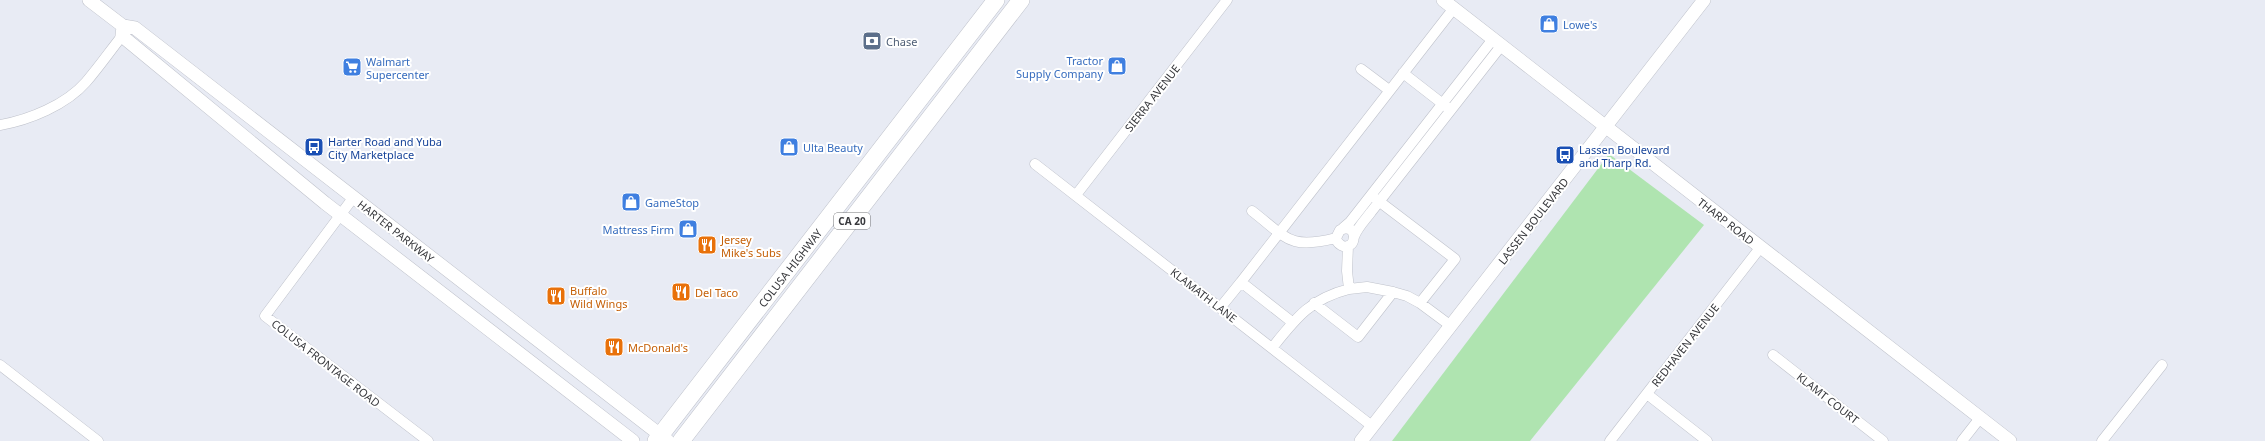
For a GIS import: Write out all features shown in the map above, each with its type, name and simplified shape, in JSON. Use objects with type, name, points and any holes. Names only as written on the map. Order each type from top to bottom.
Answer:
[{"type":"highway","name":"COLUSA HIGHWAY","points":[[661,439],[996,0]]},
{"type":"highway","name":"COLUSA HIGHWAY","points":[[681,441],[1021,0]]},
{"type":"street","name":"HARTER PARKWAY","points":[[89,0],[123,31],[340,214],[633,441]]},
{"type":"street","name":"SIERRA AVENUE","points":[[1076,195],[1228,0]]},
{"type":"street","name":"THARP ROAD","points":[[1443,0],[1605,128],[2010,441]]},
{"type":"street","name":"LASSEN BOULEVARD","points":[[1361,441],[1704,0]]},
{"type":"street","points":[[1220,308],[1454,8]]},
{"type":"street","name":"HARTER PARKWAY","points":[[123,31],[135,28],[661,439]]},
{"type":"street","points":[[0,125],[14,123],[52,108],[85,83],[123,31]]},
{"type":"street","points":[[1497,42],[1451,110],[1354,236],[1353,242],[1348,246],[1340,245],[1336,238],[1337,232],[1371,195],[1442,104],[1497,42]]},
{"type":"street","points":[[1361,69],[1389,90]]},
{"type":"street","points":[[1403,73],[1451,110]]},
{"type":"street","name":"KLAMATH LANE","points":[[1035,164],[1372,426]]},
{"type":"street","points":[[1371,195],[1455,259],[1420,304]]},
{"type":"street","name":"COLUSA FRONTAGE ROAD","points":[[353,198],[265,316],[428,441]]},
{"type":"street","points":[[1252,210],[1292,242],[1301,244],[1336,238]]},
{"type":"street","points":[[1342,228],[1349,229],[1354,236]]},
{"type":"street","points":[[1348,246],[1347,271],[1349,290]]},
{"type":"street","name":"REDHAVEN AVENUE","points":[[1610,441],[1760,248]]},
{"type":"street","points":[[1241,282],[1292,322]]},
{"type":"street","points":[[1272,348],[1292,322],[1314,303],[1331,294],[1367,287],[1407,296],[1451,326]]},
{"type":"street","points":[[1314,303],[1358,337],[1393,292]]},
{"type":"street","name":"KLAMT COURT","points":[[1773,355],[1883,441]]},
{"type":"street","points":[[0,365],[98,441]]},
{"type":"street","points":[[2102,441],[2162,365]]},
{"type":"street","points":[[1647,394],[1707,441]]},
{"type":"street","points":[[1962,441],[1980,418]]},
{"type":"green space","points":[[1609,154],[1704,225],[1530,441],[1392,441]]},
{"type":"place","name":"Lowe's","points":[[1549,24]]},
{"type":"place","name":"Chase","points":[[872,41]]},
{"type":"place","name":"Tractor Supply Company","points":[[1117,66]]},
{"type":"place","name":"Walmart Supercenter","points":[[352,67]]},
{"type":"place","name":"Harter Road and Yuba City Marketplace","points":[[314,147]]},
{"type":"place","name":"Ulta Beauty","points":[[789,147]]},
{"type":"place","name":"Lassen Boulevard and Tharp Rd.","points":[[1565,155]]},
{"type":"place","name":"GameStop","points":[[631,202]]},
{"type":"place","name":"Mattress Firm","points":[[688,229]]},
{"type":"place","name":"Jersey Mike's Subs","points":[[707,245]]},
{"type":"place","name":"Del Taco","points":[[681,292]]},
{"type":"place","name":"Buffalo Wild Wings","points":[[556,296]]},
{"type":"place","name":"McDonald's","points":[[614,347]]}]
